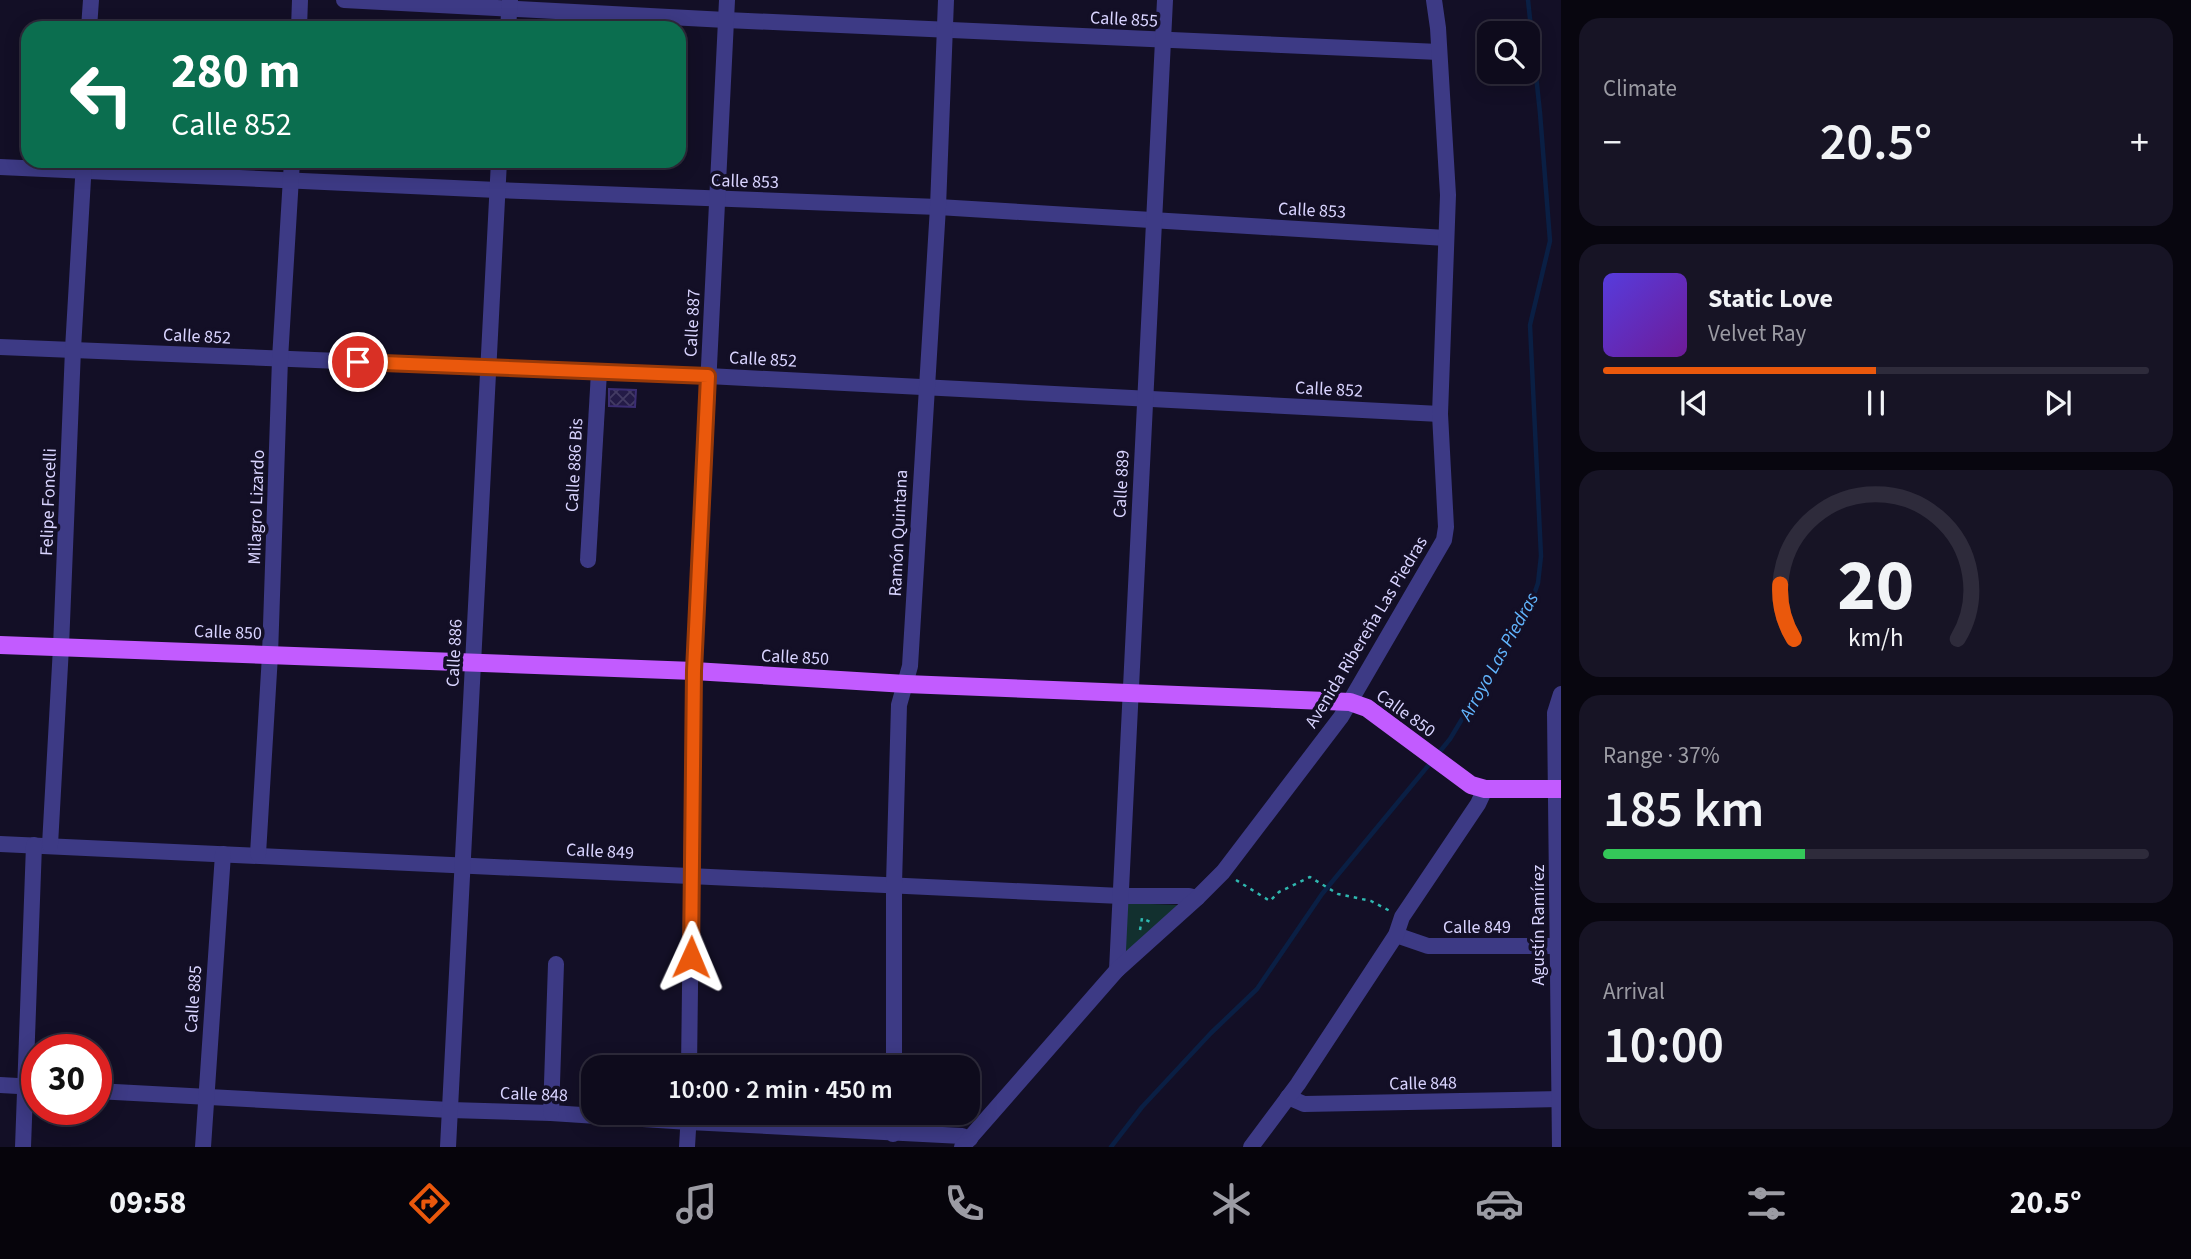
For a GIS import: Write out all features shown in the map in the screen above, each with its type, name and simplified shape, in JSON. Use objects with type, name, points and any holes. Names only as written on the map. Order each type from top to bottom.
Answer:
[{"type":"main road","name":"Calle 850","points":[[0,645],[694,671],[906,684],[1350,702],[1367,708],[1471,785],[1485,789],[1559,789]]},
{"type":"street","points":[[90,21],[91,0]]},
{"type":"street","points":[[299,21],[300,0]]},
{"type":"street","name":"Calle 855","points":[[344,0],[509,4],[726,20],[1439,52]]},
{"type":"street","name":"Calle 887","points":[[690,1055],[694,671],[727,0]]},
{"type":"street","name":"Ramón Quintana","points":[[894,1055],[894,884],[900,705],[910,666],[938,207],[946,0]]},
{"type":"street","name":"Calle 889","points":[[1117,970],[1165,0]]},
{"type":"street","name":"Avenida Ribereña Las Piedras","points":[[966,1143],[1117,970],[1223,872],[1341,718],[1444,540],[1446,527],[1440,414],[1448,195],[1434,0]]},
{"type":"street","name":"Calle 853","points":[[0,167],[21,167]]},
{"type":"street","name":"Felipe Foncelli","points":[[34,1034],[42,845],[61,647],[83,168]]},
{"type":"street","name":"Calle 853","points":[[111,168],[291,181],[938,207],[1447,238]]},
{"type":"street","name":"Milagro Lizardo","points":[[258,854],[270,655],[280,359],[292,168]]},
{"type":"street","name":"Calle 886","points":[[448,1147],[499,168]]},
{"type":"street","name":"Calle 852","points":[[0,347],[708,376],[1440,414]]},
{"type":"street","name":"Calle 886 Bis","points":[[588,560],[599,372]]},
{"type":"street","name":"Agustín Ramírez","points":[[1558,699],[1560,1147]]},
{"type":"street","points":[[1251,1147],[1288,1097],[1396,935],[1402,917],[1478,804],[1485,789]]},
{"type":"street","name":"Calle 849","points":[[0,844],[1197,898]]},
{"type":"street","name":"Calle 885","points":[[203,1147],[223,854]]},
{"type":"street","name":"Calle 849","points":[[1396,935],[1428,946],[1559,946]]},
{"type":"street","points":[[551,1113],[556,964]]},
{"type":"street","points":[[0,1086],[21,1087]]},
{"type":"street","name":"Calle 848","points":[[112,1092],[450,1110],[581,1114]]},
{"type":"street","name":"Calle 848","points":[[1288,1097],[1304,1104],[1561,1099]]},
{"type":"street","name":"Felipe Foncelli","points":[[23,1147],[26,1125]]},
{"type":"street","points":[[687,1147],[689,1125]]},
{"type":"street","name":"Calle 848","points":[[778,1125],[893,1134],[962,1136],[966,1143]]},
{"type":"street","points":[[893,1125],[893,1134]]},
{"type":"path","points":[[1223,872],[1270,901],[1279,892],[1310,877],[1338,894],[1371,901],[1402,917]]},
{"type":"green space","points":[[1126,903],[1177,905],[1179,909],[1123,957]]},
{"type":"building","points":[[609,389],[636,390],[635,407],[609,406]]},
{"type":"waterway","name":"Arroyo Las Piedras","points":[[1437,755],[1450,739],[1530,606],[1538,583],[1541,556],[1530,325],[1550,241],[1528,0]]},
{"type":"waterway","name":"Arroyo Las Piedras","points":[[1111,1147],[1142,1107],[1211,1033],[1257,989],[1322,894],[1432,761]]},
{"type":"route","points":[[358,362],[708,376],[694,671],[691,957]]}]
